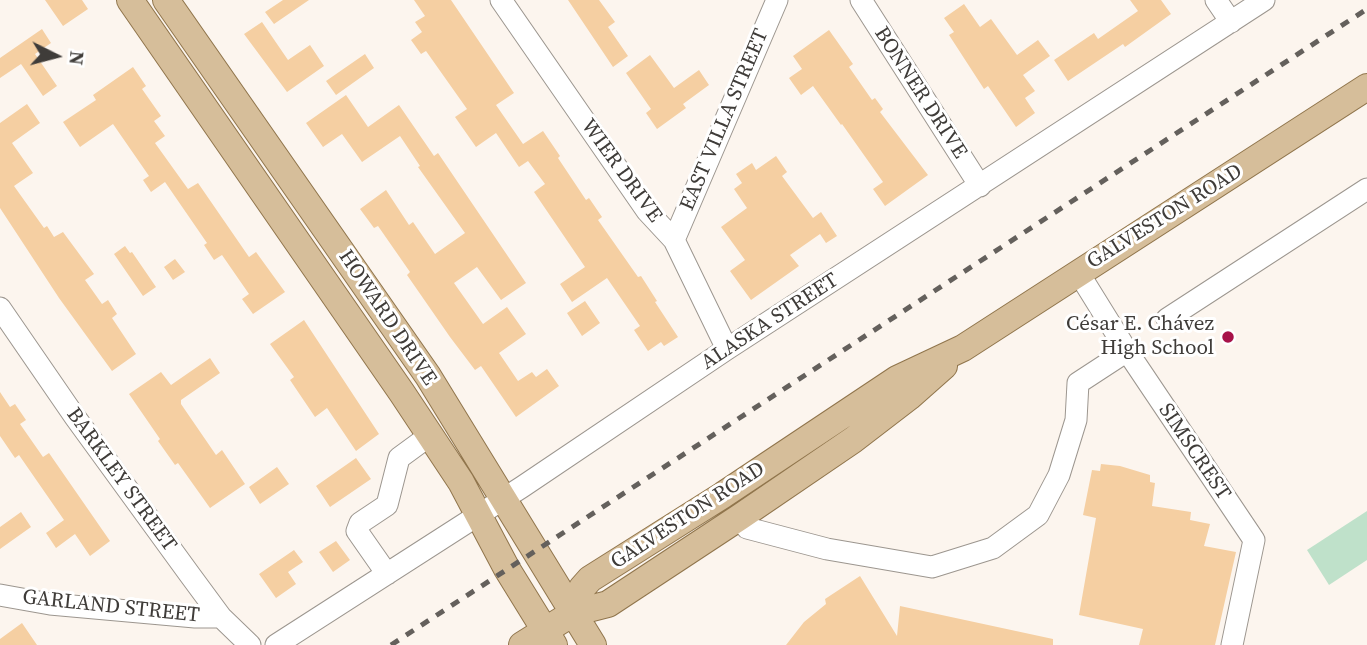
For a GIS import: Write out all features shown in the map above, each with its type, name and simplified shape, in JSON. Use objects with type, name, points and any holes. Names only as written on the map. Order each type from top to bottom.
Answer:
[{"type":"main road","name":"HOWARD DRIVE","points":[[130,0],[461,482],[549,638]]},
{"type":"main road","name":"HOWARD DRIVE","points":[[166,0],[428,376],[593,645]]},
{"type":"main road","name":"GALVESTON ROAD","points":[[522,645],[549,638],[573,613],[582,588],[590,579],[723,495],[897,379],[963,348],[1367,87]]},
{"type":"main road","points":[[206,110],[231,92]]},
{"type":"main road","name":"GALVESTON ROAD","points":[[573,613],[608,604],[740,517],[909,397],[963,348]]},
{"type":"main road","points":[[807,438],[823,460]]},
{"type":"street","name":"WIER DRIVE","points":[[501,0],[647,211],[674,240],[727,349]]},
{"type":"street","name":"EAST VILLA STREET","points":[[674,240],[777,0]]},
{"type":"street","name":"BONNER DRIVE","points":[[860,0],[980,186]]},
{"type":"street","points":[[1216,0],[1231,22]]},
{"type":"street","name":"ALASKA STREET","points":[[276,645],[1264,0]]},
{"type":"street","points":[[1167,319],[1367,189]]},
{"type":"street","name":"SIMSCREST","points":[[1078,272],[1127,351],[1254,540],[1232,645]]},
{"type":"street","name":"BARKLEY STREET","points":[[0,308],[75,417],[221,617],[250,645]]},
{"type":"street","points":[[740,517],[747,528],[827,549],[932,567],[993,548],[1038,515],[1059,475],[1076,419],[1079,383],[1127,351]]},
{"type":"street","points":[[387,574],[357,531],[360,523],[387,505],[399,458],[429,436]]},
{"type":"street","name":"GARLAND STREET","points":[[0,595],[50,604],[221,617]]},
{"type":"green space","points":[[1367,511],[1367,560],[1329,585],[1307,550]]},
{"type":"building","points":[[45,0],[82,0],[88,9],[63,26]]},
{"type":"building","points":[[283,0],[309,0],[274,24],[265,12]]},
{"type":"building","points":[[414,0],[451,0],[514,93],[496,105],[523,144],[543,131],[586,200],[589,198],[602,217],[598,220],[638,277],[641,276],[678,337],[664,346],[661,342],[648,351],[634,330],[640,326],[607,278],[572,302],[560,284],[585,267],[534,192],[545,184],[528,161],[519,167],[496,133],[476,147],[455,117],[467,109],[426,51],[421,54],[411,40],[422,32],[415,22],[425,16]]},
{"type":"building","points":[[568,0],[599,0],[615,22],[608,27],[628,56],[613,67]]},
{"type":"building","points":[[1130,0],[1161,0],[1171,14],[1125,47],[1123,44],[1068,81],[1054,60],[1094,33],[1098,39],[1138,11]]},
{"type":"building","points":[[964,4],[980,27],[991,19],[1017,55],[1038,40],[1050,56],[1023,75],[1035,91],[1025,98],[1035,113],[1016,127],[988,86],[984,89],[949,35],[954,32],[944,18]]},
{"type":"building","points":[[262,22],[288,60],[310,45],[324,66],[287,92],[244,34]]},
{"type":"building","points":[[42,29],[51,43],[35,54],[57,86],[43,96],[21,64],[0,78],[0,58]]},
{"type":"building","points":[[829,30],[853,64],[849,67],[872,100],[875,98],[883,109],[880,112],[928,175],[885,206],[873,189],[883,182],[842,124],[813,86],[801,95],[789,78],[802,69],[793,56]]},
{"type":"building","points":[[365,54],[374,68],[336,95],[326,81]]},
{"type":"building","points":[[650,55],[674,88],[699,70],[709,85],[683,104],[686,108],[657,129],[646,113],[651,109],[626,73]]},
{"type":"building","points":[[133,67],[146,86],[142,89],[161,116],[154,121],[165,136],[155,143],[188,189],[198,183],[249,257],[256,252],[285,292],[253,314],[242,299],[249,294],[222,255],[214,260],[204,245],[207,243],[165,182],[151,192],[143,180],[149,176],[113,124],[80,147],[63,122],[96,100],[93,95]]},
{"type":"building","points":[[346,95],[368,127],[399,105],[434,156],[438,153],[526,283],[501,300],[477,267],[454,283],[483,324],[507,307],[526,334],[499,353],[518,381],[532,372],[536,377],[547,369],[559,386],[516,417],[481,366],[475,370],[450,337],[407,275],[410,272],[378,226],[374,228],[360,209],[386,190],[409,225],[413,222],[435,254],[465,233],[418,167],[420,166],[400,136],[362,162],[342,134],[323,147],[306,123]]},
{"type":"building","points":[[27,104],[40,123],[12,143],[33,173],[14,186],[44,228],[47,226],[54,237],[63,232],[94,274],[85,280],[102,304],[108,300],[117,314],[112,318],[136,354],[112,371],[59,298],[0,208],[0,123]]},
{"type":"building","points":[[776,156],[787,172],[782,176],[813,218],[821,212],[837,236],[826,243],[820,234],[790,255],[799,266],[751,300],[730,271],[745,260],[721,227],[747,208],[734,189],[742,183],[736,174],[752,163],[756,170]]},
{"type":"building","points":[[125,246],[156,287],[143,296],[114,254]]},
{"type":"building","points":[[175,259],[185,272],[173,280],[164,267]]},
{"type":"building","points":[[585,301],[600,323],[582,336],[567,313]]},
{"type":"building","points":[[304,320],[379,434],[356,451],[327,408],[315,417],[290,380],[294,377],[270,344]]},
{"type":"building","points":[[210,358],[220,373],[181,400],[181,404],[216,455],[222,450],[245,484],[210,508],[178,463],[175,465],[129,394],[161,372],[171,385]]},
{"type":"building","points":[[0,392],[10,407],[15,404],[26,420],[20,424],[43,457],[49,453],[110,541],[90,556],[75,534],[56,548],[46,533],[64,520],[19,455],[15,458],[0,436]]},
{"type":"building","points":[[356,458],[371,479],[330,507],[316,486]]},
{"type":"building","points":[[1101,464],[1120,466],[1150,475],[1150,482],[1155,483],[1152,506],[1191,512],[1190,520],[1210,524],[1204,546],[1236,552],[1215,645],[1139,645],[1143,629],[1079,615],[1096,518],[1083,515],[1092,470],[1100,471]]},
{"type":"building","points":[[277,467],[289,484],[260,504],[249,487]]},
{"type":"building","points":[[21,512],[31,527],[0,549],[0,527]]},
{"type":"building","points":[[336,541],[350,560],[333,572],[319,552]]},
{"type":"building","points":[[294,550],[303,562],[288,572],[296,584],[276,598],[259,574]]},
{"type":"building","points":[[860,576],[897,636],[900,606],[1053,639],[1053,645],[786,645],[804,622],[826,604],[825,599]]},
{"type":"building","points":[[22,623],[37,645],[0,645],[0,639]]},
{"type":"railway","points":[[391,645],[1367,9]]},
{"type":"place","name":"César E. Chávez High School","points":[[1228,337]]}]
